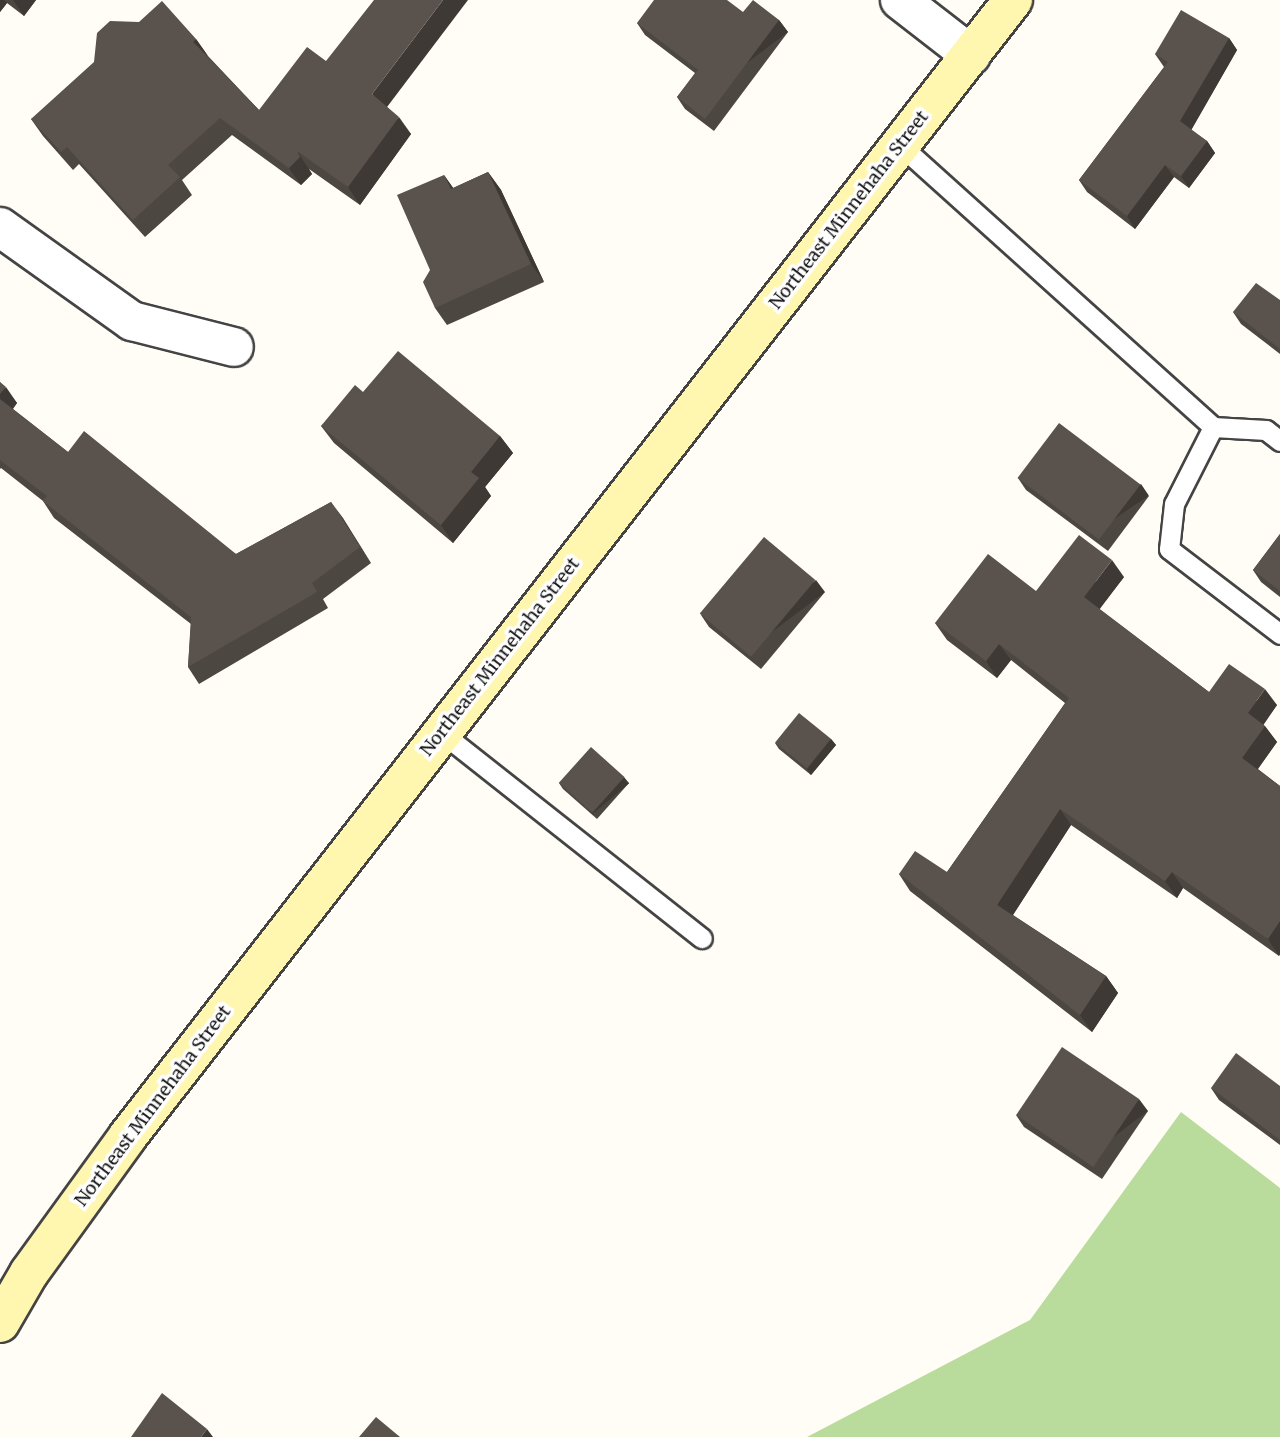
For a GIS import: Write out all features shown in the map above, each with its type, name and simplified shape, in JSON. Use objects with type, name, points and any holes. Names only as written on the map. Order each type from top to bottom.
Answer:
[{"type":"main road","name":"Northeast Minnehaha Street","points":[[0,1323],[29,1273],[128,1136],[1013,0]]},
{"type":"street","points":[[900,0],[971,55]]},
{"type":"street","points":[[0,228],[132,321],[234,347]]},
{"type":"lane","points":[[900,145],[1213,427],[1266,430],[1280,441]]},
{"type":"lane","points":[[1213,427],[1174,504],[1170,549],[1280,635]]},
{"type":"lane","points":[[442,733],[702,937]]},
{"type":"green space","points":[[1181,1112],[1280,1188],[1280,1437],[807,1437],[1030,1320]]},
{"type":"building","points":[[374,0],[443,0],[372,94],[399,117],[348,187],[297,151],[300,157],[289,168],[220,118],[168,165],[180,177],[133,220],[67,147],[61,152],[31,119],[94,62],[97,33],[110,21],[139,22],[162,1],[196,39],[193,42],[259,110],[307,47],[326,61]]},
{"type":"building","points":[[654,0],[727,0],[743,12],[753,0],[779,20],[705,119],[677,97],[698,70],[637,23]]},
{"type":"building","points":[[1181,10],[1229,38],[1180,121],[1207,141],[1181,176],[1165,165],[1127,216],[1079,180],[1168,62],[1155,54]]},
{"type":"building","points":[[488,172],[531,264],[435,308],[423,282],[430,270],[397,195],[444,175],[451,189]]},
{"type":"building","points":[[1256,283],[1280,300],[1280,349],[1233,312]]},
{"type":"building","points":[[398,351],[500,436],[471,472],[479,478],[441,525],[321,426],[355,385],[363,392]]},
{"type":"building","points":[[0,382],[6,387],[0,394]]},
{"type":"building","points":[[0,399],[68,452],[84,431],[236,554],[331,502],[360,547],[312,583],[317,592],[188,667],[191,617],[43,501],[47,496],[0,460]]},
{"type":"building","points":[[1059,423],[1140,484],[1099,539],[1017,478]]},
{"type":"building","points":[[1280,534],[1280,591],[1253,570]]},
{"type":"building","points":[[1079,535],[1112,560],[1084,597],[1209,692],[1229,664],[1265,689],[1248,713],[1265,726],[1242,758],[1280,786],[1280,921],[1268,939],[1172,872],[1165,881],[1060,809],[997,905],[1106,976],[1080,1015],[899,874],[915,851],[947,872],[1069,698],[999,644],[986,661],[935,623],[988,554],[1036,591]]},
{"type":"building","points":[[764,537],[815,580],[751,657],[700,614]]},
{"type":"building","points":[[799,713],[831,739],[807,768],[775,743]]},
{"type":"building","points":[[591,747],[624,777],[592,813],[559,783]]},
{"type":"building","points":[[1062,1047],[1139,1099],[1093,1167],[1016,1115]]},
{"type":"building","points":[[1236,1053],[1280,1086],[1280,1140],[1211,1088]]},
{"type":"building","points":[[162,1393],[207,1429],[201,1437],[131,1437]]},
{"type":"building","points":[[376,1417],[400,1437],[359,1437]]}]
